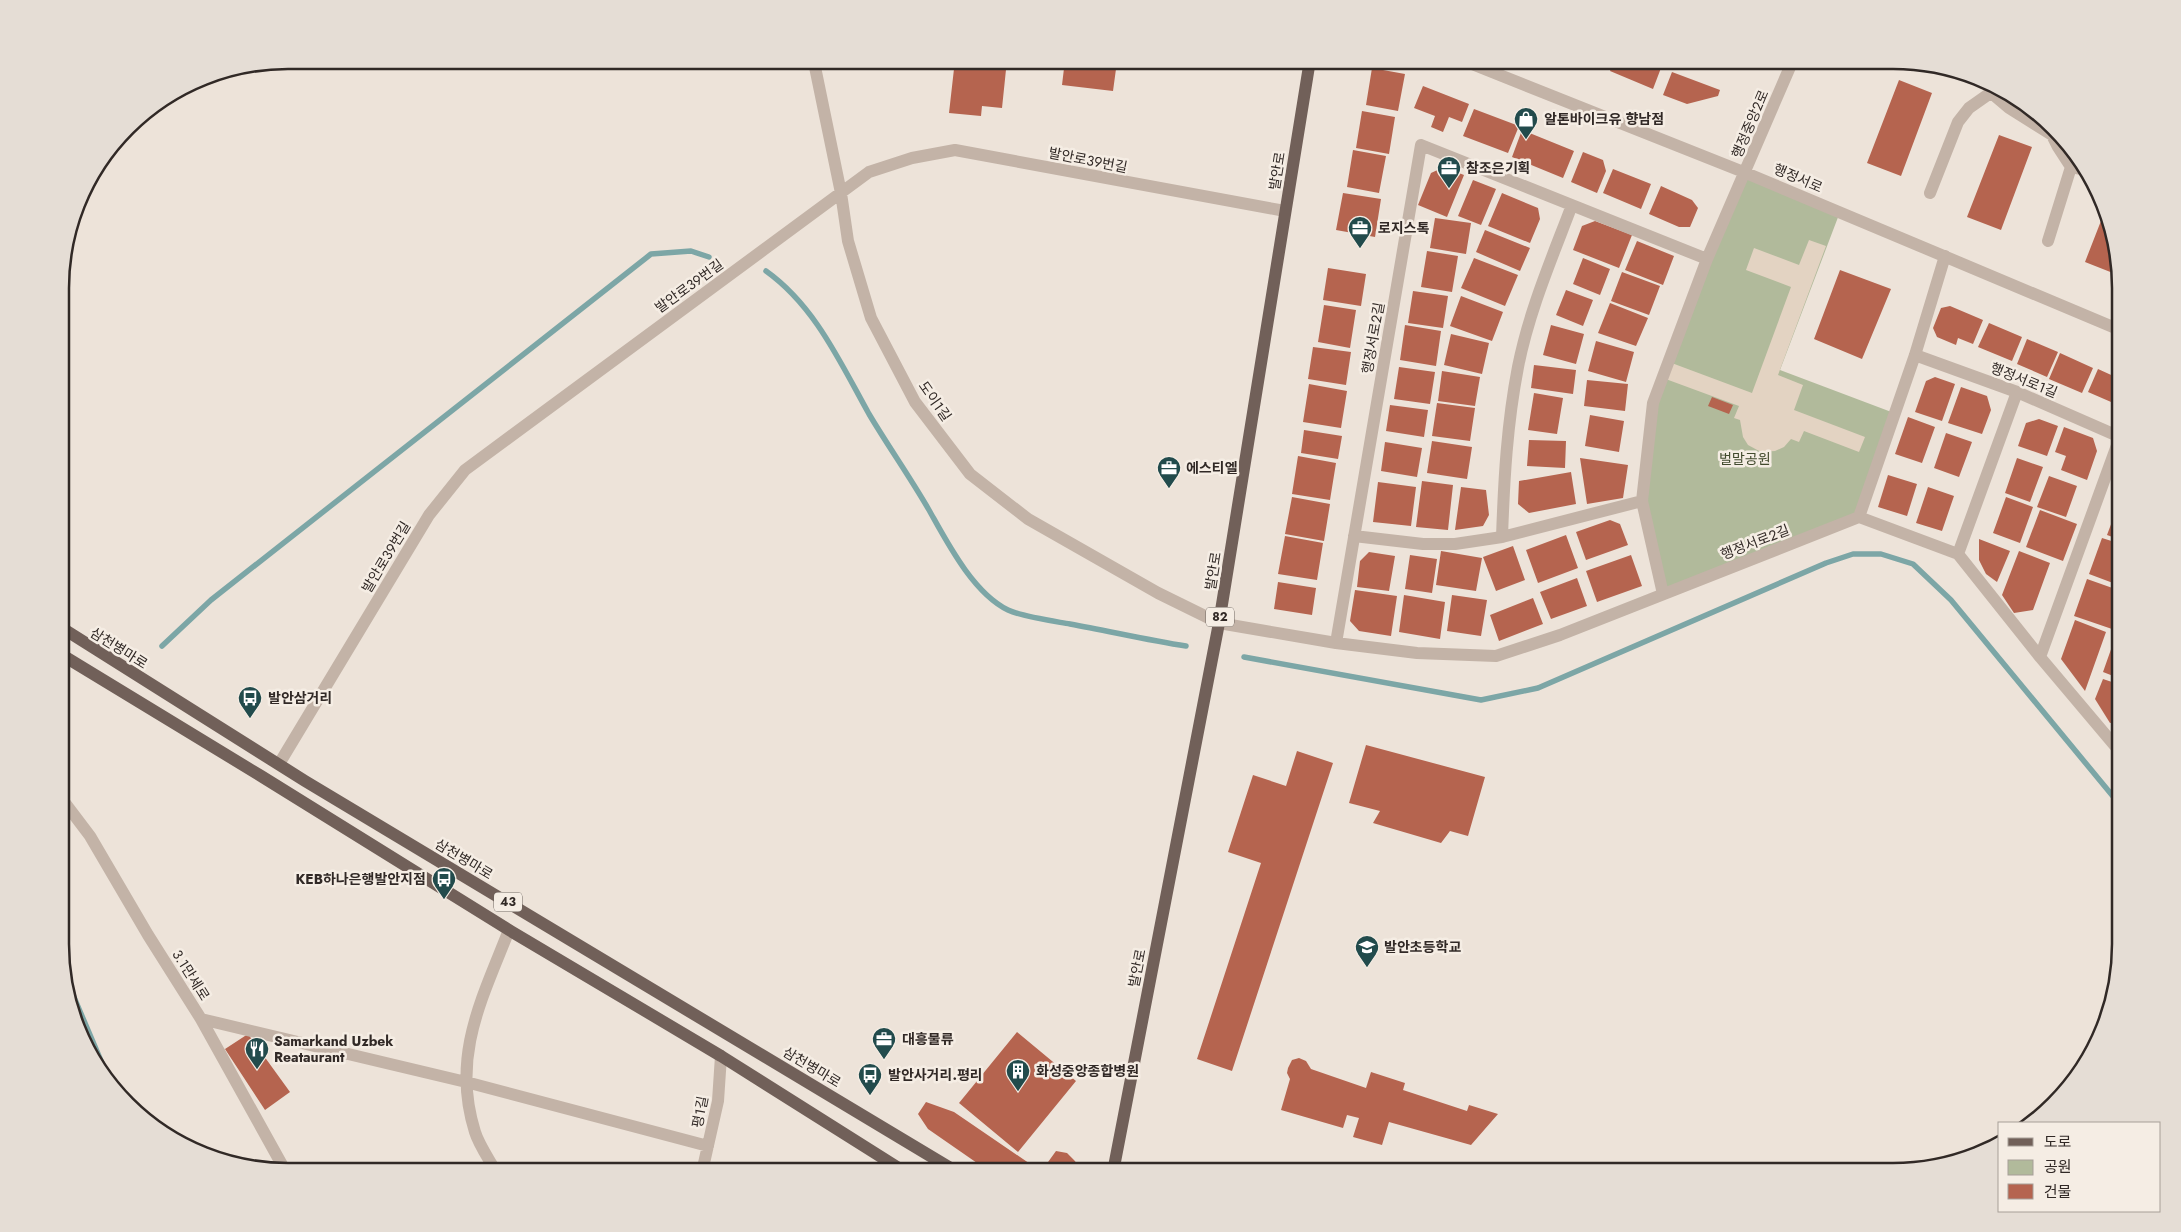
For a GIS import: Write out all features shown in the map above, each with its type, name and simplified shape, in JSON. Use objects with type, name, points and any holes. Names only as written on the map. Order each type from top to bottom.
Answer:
[{"type":"main road","name":"발안로","points":[[1115,1163],[1220,623],[1309,69]]},
{"type":"main road","name":"삼천병마로","points":[[69,632],[278,764],[942,1163]]},
{"type":"main road","name":"43","points":[[69,659],[509,930],[721,1056],[891,1163]]},
{"type":"street","name":"도이1길","points":[[815,69],[841,193],[848,241],[871,318],[915,402],[970,474],[1028,519],[1158,593],[1220,623]]},
{"type":"street","name":"행정서로","points":[[1485,69],[1746,173],[2112,327]]},
{"type":"street","name":"행정중앙2로","points":[[1746,173],[1789,69]]},
{"type":"street","points":[[1930,193],[1958,122],[1969,108],[1991,91]]},
{"type":"street","points":[[1996,94],[1996,97],[2009,108],[2047,132]]},
{"type":"street","points":[[2048,241],[2071,167],[2055,140]]},
{"type":"street","name":"행정서로2길","points":[[1336,642],[1421,145],[1572,205]]},
{"type":"street","name":"발안로39번길","points":[[278,764],[429,515],[466,470],[869,172],[912,158],[955,150],[1285,211]]},
{"type":"street","points":[[2071,167],[2076,168]]},
{"type":"street","points":[[1663,594],[1642,501],[1653,404],[1707,259],[1746,173]]},
{"type":"street","points":[[1502,537],[1504,460],[1518,366],[1532,312],[1572,205],[1707,259]]},
{"type":"street","points":[[1945,256],[1915,355],[1859,517],[1958,554],[2112,743]]},
{"type":"street","name":"행정서로1길","points":[[1915,355],[2017,392],[2112,434]]},
{"type":"street","points":[[1958,554],[2017,392]]},
{"type":"street","points":[[2040,657],[2112,459]]},
{"type":"street","points":[[1354,536],[1423,544],[1455,544],[1502,537],[1642,501]]},
{"type":"street","name":"행정서로2길","points":[[1220,623],[1416,653],[1496,656],[1560,635],[1859,517]]},
{"type":"street","name":"3.1만세로","points":[[69,808],[90,836],[148,935],[201,1019],[281,1163]]},
{"type":"street","points":[[491,1163],[475,1133],[466,1094],[467,1051],[471,1027],[509,930]]},
{"type":"street","points":[[201,1019],[466,1082],[708,1146]]},
{"type":"street","name":"평1길","points":[[704,1163],[718,1101],[721,1056]]},
{"type":"green space","name":"벌말공원","points":[[1746,173],[1840,212],[1780,370],[1894,413],[1859,517],[1663,594],[1642,501],[1653,403]]},
{"type":"shaded area","points":[[1809,240],[1826,246],[1778,375],[1803,385],[1794,410],[1865,437],[1859,452],[1804,431],[1799,442],[1791,439],[1784,447],[1775,451],[1761,452],[1748,445],[1743,437],[1740,420],[1734,418],[1739,406],[1663,378],[1669,362],[1752,393],[1791,287],[1746,270],[1754,248],[1799,265]]},
{"type":"building","points":[[954,69],[1006,69],[1002,108],[982,106],[981,116],[949,113]]},
{"type":"building","points":[[1064,69],[1116,69],[1113,91],[1062,85]]},
{"type":"building","points":[[1372,69],[1405,74],[1398,111],[1366,105]]},
{"type":"building","points":[[1611,69],[1661,69],[1653,89],[1610,71]]},
{"type":"building","points":[[1672,72],[1720,90],[1718,96],[1687,104],[1663,95]]},
{"type":"building","points":[[1899,80],[1932,93],[1901,176],[1867,163]]},
{"type":"building","points":[[1423,86],[1469,104],[1462,122],[1449,117],[1443,132],[1431,127],[1435,116],[1414,108]]},
{"type":"building","points":[[1474,109],[1519,126],[1508,153],[1463,136]]},
{"type":"building","points":[[1362,111],[1395,117],[1389,154],[1356,148]]},
{"type":"building","points":[[1522,130],[1574,151],[1563,178],[1512,157]]},
{"type":"building","points":[[1999,135],[2032,147],[2001,230],[1967,217]]},
{"type":"building","points":[[1353,150],[1386,156],[1379,193],[1347,187]]},
{"type":"building","points":[[1583,152],[1603,160],[1606,171],[1597,193],[1571,182]]},
{"type":"building","points":[[1444,167],[1464,175],[1447,217],[1418,205],[1431,173]]},
{"type":"building","points":[[1613,169],[1651,184],[1641,209],[1603,193]]},
{"type":"building","points":[[1473,180],[1496,189],[1481,225],[1458,216]]},
{"type":"building","points":[[1661,186],[1692,200],[1698,208],[1690,227],[1679,227],[1649,214]]},
{"type":"building","points":[[1343,193],[1381,199],[1375,237],[1336,230]]},
{"type":"building","points":[[1502,193],[1538,208],[1540,219],[1530,243],[1488,226]]},
{"type":"building","points":[[1435,218],[1471,223],[1466,254],[1430,248]]},
{"type":"building","points":[[2102,219],[2112,273],[2085,262]]},
{"type":"building","points":[[1595,221],[1632,235],[1619,268],[1573,250],[1582,226]]},
{"type":"building","points":[[1485,230],[1530,248],[1520,271],[1476,252]]},
{"type":"building","points":[[1637,241],[1674,256],[1663,285],[1625,270]]},
{"type":"building","points":[[1427,251],[1458,256],[1452,292],[1421,287]]},
{"type":"building","points":[[1474,258],[1518,275],[1505,306],[1461,288]]},
{"type":"building","points":[[1583,258],[1610,269],[1600,295],[1573,284]]},
{"type":"building","points":[[1328,268],[1366,274],[1361,306],[1323,300]]},
{"type":"building","points":[[1840,270],[1891,289],[1862,359],[1814,339]]},
{"type":"building","points":[[1622,272],[1660,286],[1649,315],[1611,301]]},
{"type":"building","points":[[1566,290],[1593,300],[1583,326],[1556,315]]},
{"type":"building","points":[[1413,291],[1448,296],[1443,328],[1408,323]]},
{"type":"building","points":[[1461,296],[1503,312],[1492,341],[1450,326]]},
{"type":"building","points":[[1610,303],[1648,318],[1636,346],[1598,333]]},
{"type":"building","points":[[1324,305],[1356,310],[1350,348],[1318,342]]},
{"type":"building","points":[[1950,306],[1983,320],[1973,344],[1958,338],[1956,345],[1937,337],[1933,328],[1941,308]]},
{"type":"building","points":[[1989,323],[2022,337],[2012,361],[1978,347]]},
{"type":"building","points":[[1405,325],[1441,331],[1436,366],[1400,360]]},
{"type":"building","points":[[1551,325],[1584,334],[1576,364],[1543,355]]},
{"type":"building","points":[[1451,334],[1489,343],[1482,374],[1444,365]]},
{"type":"building","points":[[2027,339],[2058,352],[2047,377],[2017,364]]},
{"type":"building","points":[[1596,341],[1634,352],[1626,382],[1588,371]]},
{"type":"building","points":[[1313,347],[1351,352],[1346,385],[1308,379]]},
{"type":"building","points":[[2060,353],[2093,368],[2082,393],[2049,379]]},
{"type":"building","points":[[1534,365],[1576,370],[1573,394],[1531,388]]},
{"type":"building","points":[[1399,367],[1435,372],[1430,404],[1394,399]]},
{"type":"building","points":[[2098,369],[2112,375],[2112,402],[2088,392]]},
{"type":"building","points":[[1442,371],[1480,377],[1475,406],[1438,401]]},
{"type":"building","points":[[1935,377],[1955,384],[1942,421],[1915,412],[1926,381]]},
{"type":"building","points":[[1587,380],[1628,384],[1625,411],[1584,406]]},
{"type":"building","points":[[1309,384],[1347,391],[1341,428],[1303,422]]},
{"type":"building","points":[[1961,387],[1987,396],[1991,410],[1982,434],[1948,423]]},
{"type":"building","points":[[1534,393],[1563,398],[1557,434],[1528,430]]},
{"type":"building","points":[[1712,397],[1733,405],[1729,414],[1708,406]]},
{"type":"building","points":[[1437,403],[1475,408],[1470,441],[1432,436]]},
{"type":"building","points":[[1390,405],[1428,410],[1424,437],[1386,431]]},
{"type":"building","points":[[1590,415],[1624,421],[1619,452],[1585,446]]},
{"type":"building","points":[[1908,417],[1935,427],[1922,463],[1895,454]]},
{"type":"building","points":[[2039,419],[2058,426],[2047,456],[2018,446],[2026,423]]},
{"type":"building","points":[[2064,427],[2093,438],[2097,451],[2087,480],[2061,470],[2066,456],[2055,452]]},
{"type":"building","points":[[1304,430],[1342,436],[1338,459],[1301,453]]},
{"type":"building","points":[[1946,433],[1972,442],[1959,477],[1934,468]]},
{"type":"building","points":[[1529,440],[1566,441],[1565,468],[1527,466]]},
{"type":"building","points":[[1432,441],[1472,447],[1467,479],[1427,473]]},
{"type":"building","points":[[1385,442],[1422,448],[1417,477],[1381,471]]},
{"type":"building","points":[[1298,456],[1336,463],[1330,500],[1292,494]]},
{"type":"building","points":[[1580,458],[1628,465],[1623,498],[1587,504]]},
{"type":"building","points":[[2017,458],[2043,467],[2030,502],[2005,493]]},
{"type":"building","points":[[1571,472],[1576,504],[1529,513],[1518,504],[1519,481]]},
{"type":"building","points":[[1888,475],[1917,484],[1907,516],[1878,507]]},
{"type":"building","points":[[2049,476],[2077,486],[2066,517],[2037,507]]},
{"type":"building","points":[[1422,481],[1453,485],[1448,530],[1416,527]]},
{"type":"building","points":[[1378,482],[1416,487],[1411,526],[1373,522]]},
{"type":"building","points":[[1461,487],[1486,490],[1489,515],[1483,526],[1455,530]]},
{"type":"building","points":[[1928,487],[1954,496],[1942,531],[1916,523]]},
{"type":"building","points":[[1292,497],[1330,504],[1324,541],[1285,534]]},
{"type":"building","points":[[2006,497],[2033,507],[2020,543],[1993,533]]},
{"type":"building","points":[[2040,510],[2077,524],[2063,561],[2026,547]]},
{"type":"building","points":[[1610,520],[1620,524],[1628,545],[1586,560],[1576,532]]},
{"type":"building","points":[[2112,522],[2112,537],[2107,535]]},
{"type":"building","points":[[1566,535],[1578,568],[1538,583],[1526,550]]},
{"type":"building","points":[[1285,536],[1323,543],[1317,580],[1278,574]]},
{"type":"building","points":[[2102,538],[2112,541],[2112,583],[2089,574]]},
{"type":"building","points":[[1979,539],[2010,551],[1997,582],[1986,574],[1979,560]]},
{"type":"building","points":[[1513,546],[1525,580],[1496,591],[1483,557]]},
{"type":"building","points":[[1441,551],[1482,558],[1476,591],[1436,585]]},
{"type":"building","points":[[2019,551],[2050,563],[2033,610],[2014,613],[2002,595]]},
{"type":"building","points":[[1369,552],[1395,556],[1389,591],[1357,587],[1360,561]]},
{"type":"building","points":[[1410,555],[1437,559],[1432,593],[1405,589]]},
{"type":"building","points":[[1631,555],[1642,586],[1597,602],[1586,571]]},
{"type":"building","points":[[1577,578],[1587,606],[1551,619],[1540,592]]},
{"type":"building","points":[[2087,579],[2112,588],[2112,629],[2074,616]]},
{"type":"building","points":[[1278,582],[1316,588],[1312,615],[1274,609]]},
{"type":"building","points":[[1355,590],[1397,596],[1391,636],[1359,631],[1350,621]]},
{"type":"building","points":[[1404,595],[1445,602],[1440,639],[1399,632]]},
{"type":"building","points":[[1452,595],[1487,600],[1481,636],[1447,631]]},
{"type":"building","points":[[1533,598],[1543,624],[1499,641],[1490,615]]},
{"type":"building","points":[[2075,620],[2106,632],[2085,691],[2061,659]]},
{"type":"building","points":[[2112,646],[2112,676],[2103,672]]},
{"type":"building","points":[[2103,679],[2112,682],[2112,723],[2110,723],[2095,699]]},
{"type":"building","points":[[1366,745],[1485,777],[1468,836],[1450,831],[1441,843],[1373,823],[1380,811],[1349,803]]},
{"type":"building","points":[[1297,751],[1333,763],[1232,1071],[1197,1059],[1261,863],[1228,852],[1253,775],[1286,786]]},
{"type":"building","name":"화성중앙종합병원","points":[[1017,1032],[1076,1081],[1018,1152],[959,1103]]},
{"type":"building","name":"Samarkand Uzbek Reataurant","points":[[248,1034],[290,1092],[265,1110],[225,1049]]},
{"type":"building","points":[[1299,1058],[1306,1061],[1311,1069],[1366,1088],[1371,1072],[1405,1083],[1403,1090],[1467,1111],[1469,1105],[1498,1114],[1471,1145],[1389,1122],[1382,1145],[1353,1137],[1359,1118],[1347,1115],[1343,1128],[1281,1110],[1290,1079],[1287,1073],[1288,1068],[1292,1060]]},
{"type":"building","points":[[926,1102],[954,1112],[1029,1163],[977,1163],[928,1129],[918,1114]]},
{"type":"building","points":[[1056,1151],[1067,1153],[1076,1163],[1047,1163]]},
{"type":"waterway","points":[[162,646],[211,600],[651,254],[691,251],[709,257]]},
{"type":"waterway","points":[[766,271],[799,301],[825,336],[869,414],[962,566],[983,592],[1008,610],[1022,615],[1186,646]]},
{"type":"waterway","points":[[1244,657],[1481,700],[1538,688],[1826,563],[1853,554],[1881,554],[1913,564],[1951,600],[2112,795]]},
{"type":"waterway","points":[[77,1004],[98,1054]]},
{"type":"place","name":"알톤바이크유 향남점","points":[[1526,140]]},
{"type":"place","name":"참조은기획","points":[[1449,189]]},
{"type":"place","name":"로지스톡","points":[[1360,249]]},
{"type":"place","name":"에스티엘","points":[[1169,489]]},
{"type":"place","name":"발안삼거리","points":[[250,719]]},
{"type":"place","name":"KEB하나은행발안지점","points":[[444,900]]},
{"type":"place","name":"발안초등학교","points":[[1367,968]]},
{"type":"place","name":"대흥물류","points":[[884,1060]]},
{"type":"place","name":"Samarkand Uzbek Reataurant","points":[[257,1070]]},
{"type":"place","name":"화성중앙종합병원","points":[[1018,1092]]},
{"type":"place","name":"발안사거리.평리","points":[[870,1096]]}]
